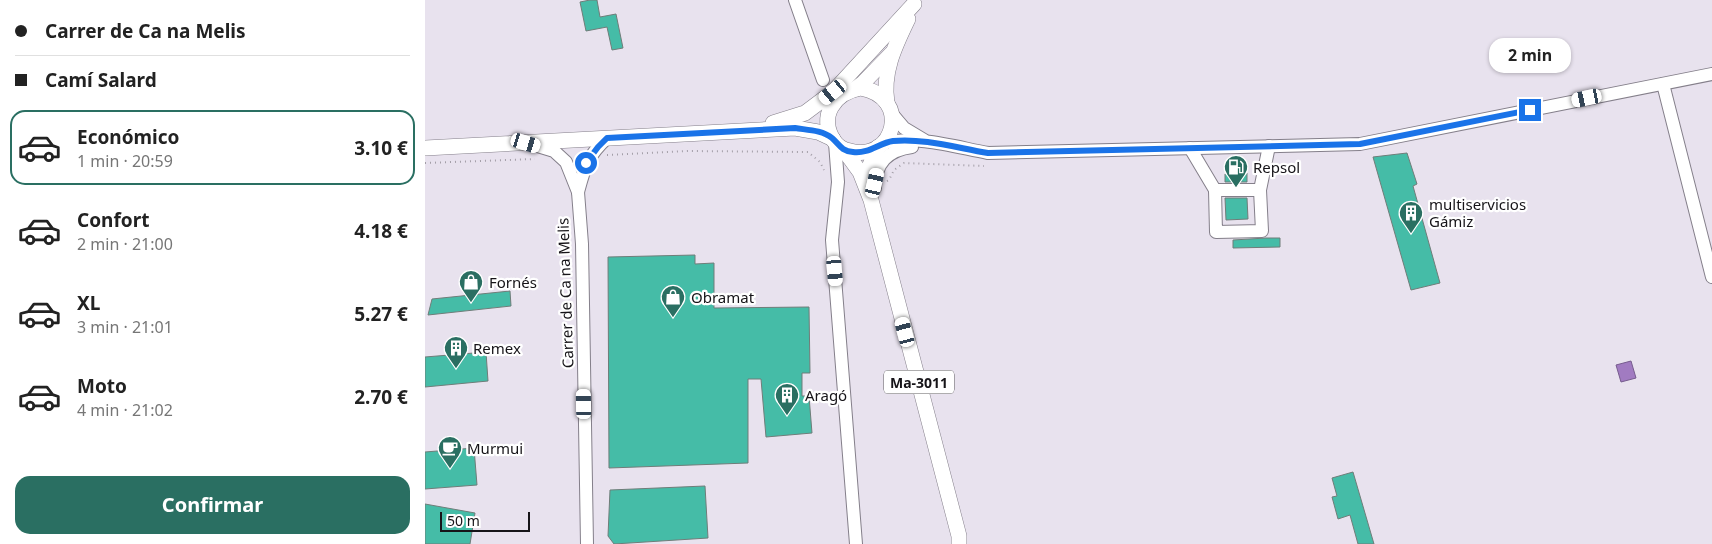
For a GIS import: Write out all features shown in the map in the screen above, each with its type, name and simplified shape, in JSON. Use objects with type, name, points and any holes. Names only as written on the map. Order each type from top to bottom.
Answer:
[{"type":"main road","points":[[425,148],[795,128],[818,132],[837,144],[862,152],[881,145],[893,127],[885,82],[891,53],[915,2]]},
{"type":"main road","points":[[745,132],[805,113],[818,104],[851,74],[915,2]]},
{"type":"main road","points":[[855,89],[891,53]]},
{"type":"main road","points":[[837,144],[828,125],[830,111],[838,98],[843,94],[861,88],[870,90],[877,93],[890,109]]},
{"type":"main road","points":[[795,128],[815,120],[830,111]]},
{"type":"main road","name":"Ma-3011","points":[[837,144],[860,172],[871,200],[959,536],[959,544]]},
{"type":"main road","name":"Ma-3011","points":[[871,200],[869,173],[872,158],[881,145]]},
{"type":"street","points":[[795,0],[823,80]]},
{"type":"street","points":[[881,145],[901,141],[929,142],[988,153],[1360,144],[1712,74]]},
{"type":"street","points":[[1663,84],[1712,277]]},
{"type":"street","points":[[890,109],[911,134],[929,142]]},
{"type":"street","name":"Carrer de Ca na Melis","points":[[578,192],[586,163],[607,138]]},
{"type":"street","name":"Carrer de Ca na Melis","points":[[526,143],[554,151],[566,162],[578,192],[582,254],[587,544]]},
{"type":"street","points":[[837,144],[837,192],[832,240],[855,544]]},
{"type":"street","points":[[876,221],[875,183],[879,167],[886,158],[897,149],[914,146],[944,145]]},
{"type":"street","points":[[1190,148],[1215,190],[1216,232],[1262,230],[1260,190],[1269,146]]},
{"type":"street","points":[[1215,190],[1260,190]]},
{"type":"shaded area","points":[[1631,361],[1636,378],[1621,382],[1616,365]]},
{"type":"building","points":[[597,0],[600,17],[616,14],[623,48],[612,50],[607,27],[586,31],[580,2]]},
{"type":"building","name":"multiservicios Gámiz","points":[[1407,153],[1417,184],[1413,186],[1440,283],[1411,290],[1373,157]]},
{"type":"building","points":[[1247,173],[1247,182],[1225,182],[1225,174]]},
{"type":"building","points":[[1225,198],[1247,198],[1248,219],[1226,220]]},
{"type":"building","points":[[1280,238],[1280,247],[1233,248],[1233,240]]},
{"type":"building","points":[[695,255],[695,264],[714,263],[714,308],[809,307],[810,373],[802,373],[802,396],[809,396],[812,433],[766,437],[761,379],[748,379],[748,463],[609,468],[608,257]]},
{"type":"building","name":"Fornés","points":[[510,291],[511,306],[428,315],[432,299]]},
{"type":"building","name":"Remex","points":[[486,352],[488,381],[425,387],[425,357]]},
{"type":"building","name":"Murmui","points":[[474,448],[477,485],[425,489],[425,452]]},
{"type":"building","points":[[1353,472],[1374,544],[1358,544],[1350,515],[1338,519],[1332,497],[1337,496],[1332,478]]},
{"type":"building","points":[[705,486],[708,538],[614,544],[608,536],[610,490]]},
{"type":"building","points":[[425,504],[475,513],[470,544],[425,544]]},
{"type":"place","name":"Repsol","points":[[1236,188]]},
{"type":"place","name":"multiservicios Gámiz","points":[[1411,234]]},
{"type":"place","name":"Fornés","points":[[471,303]]},
{"type":"place","name":"Obramat","points":[[673,318]]},
{"type":"place","name":"Remex","points":[[456,369]]},
{"type":"place","name":"Aragó","points":[[787,416]]},
{"type":"place","name":"Murmui","points":[[450,469]]},
{"type":"route","points":[[586,163],[607,138],[795,128],[825,134],[844,150],[853,152],[871,150],[892,141],[929,142],[988,153],[1360,144],[1530,110]]}]
